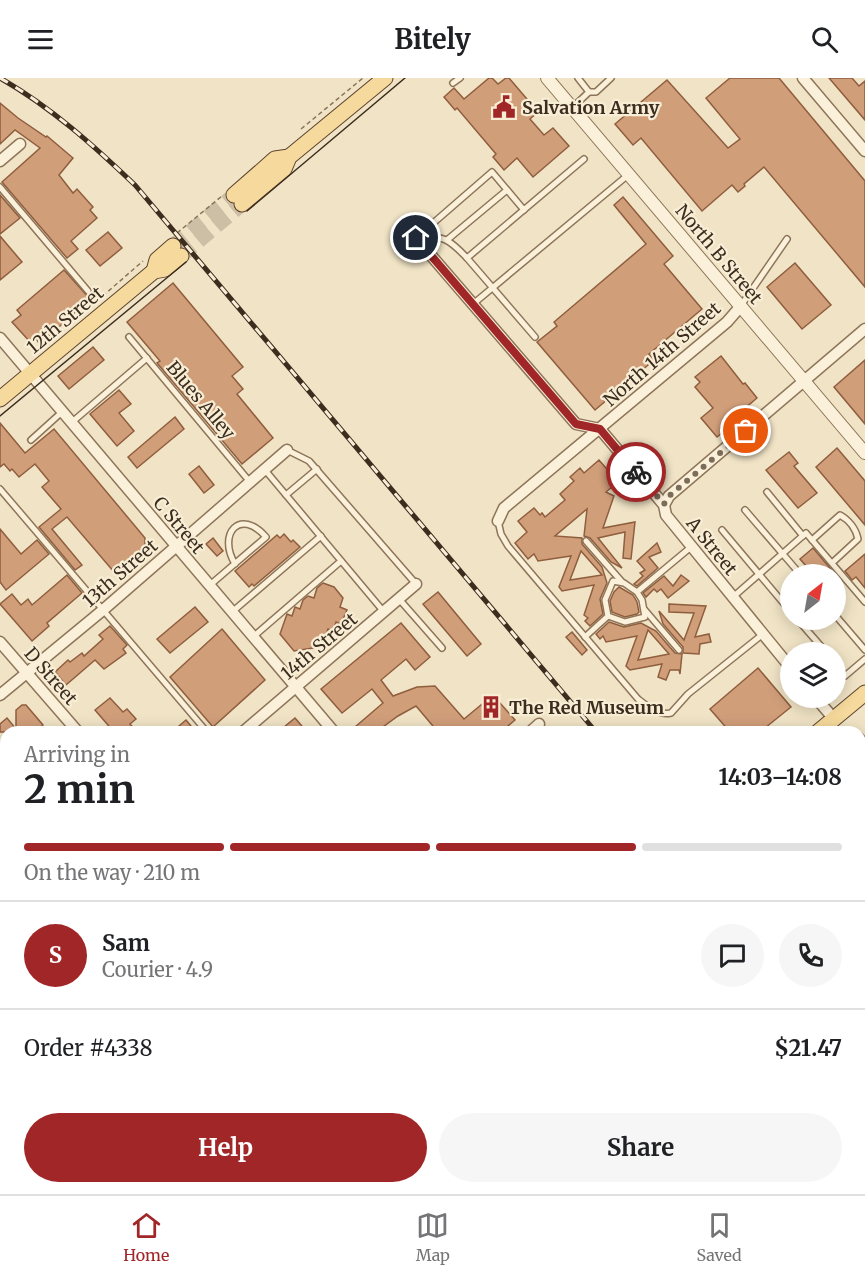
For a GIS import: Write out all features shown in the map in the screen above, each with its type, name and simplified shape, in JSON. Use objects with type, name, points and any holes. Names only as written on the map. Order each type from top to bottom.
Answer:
[{"type":"main road","points":[[233,198],[284,169],[288,157],[384,78]]},
{"type":"main road","name":"12th Street","points":[[0,399],[154,270],[165,269],[177,245]]},
{"type":"main road","points":[[825,726],[865,693]]},
{"type":"street","name":"North B Street","points":[[547,78],[865,453]]},
{"type":"street","points":[[802,78],[865,151]]},
{"type":"street","points":[[0,161],[20,144]]},
{"type":"street","points":[[416,238],[576,424],[600,429]]},
{"type":"street","name":"North 14th Street","points":[[498,521],[504,508],[727,322],[740,307]]},
{"type":"street","points":[[664,504],[669,496],[865,329]]},
{"type":"street","name":"C Street","points":[[0,338],[329,726]]},
{"type":"street","name":"A Street","points":[[600,429],[664,504],[666,515],[780,655]]},
{"type":"street","name":"13th Street","points":[[0,695],[103,610],[287,450]]},
{"type":"street","name":"14th Street","points":[[250,726],[416,584]]},
{"type":"street","name":"D Street","points":[[0,642],[73,726]]},
{"type":"street","points":[[825,708],[834,718]]},
{"type":"lane","points":[[453,83],[460,78]]},
{"type":"lane","points":[[578,78],[590,92]]},
{"type":"lane","points":[[572,108],[590,92],[596,92],[611,78]]},
{"type":"lane","points":[[467,258],[584,159]]},
{"type":"lane","points":[[416,238],[492,172],[524,210]]},
{"type":"lane","points":[[474,304],[628,174]]},
{"type":"lane","points":[[0,187],[88,291]]},
{"type":"lane","points":[[447,240],[507,190]]},
{"type":"lane","points":[[416,238],[433,236],[447,240],[467,258],[535,337]]},
{"type":"lane","points":[[740,307],[786,239]]},
{"type":"lane","name":"Blues Alley","points":[[129,337],[250,482]]},
{"type":"lane","points":[[72,423],[147,358]]},
{"type":"lane","points":[[31,440],[62,412]]},
{"type":"lane","points":[[287,450],[309,460],[317,468],[416,584]]},
{"type":"lane","points":[[286,495],[317,468]]},
{"type":"lane","points":[[265,470],[384,612]]},
{"type":"lane","points":[[0,489],[202,726]]},
{"type":"lane","points":[[767,492],[803,536]]},
{"type":"lane","points":[[745,510],[791,564]]},
{"type":"lane","points":[[812,540],[840,515],[846,518],[857,532],[858,539],[832,563]]},
{"type":"lane","points":[[498,521],[501,534],[508,546],[638,699],[657,712],[668,714],[699,684],[763,634]]},
{"type":"lane","points":[[210,586],[266,537],[255,525],[249,523],[240,525],[229,537],[228,549],[235,564]]},
{"type":"lane","points":[[722,530],[780,599]]},
{"type":"lane","points":[[732,597],[806,533],[865,602]]},
{"type":"lane","points":[[232,612],[321,536]]},
{"type":"lane","points":[[586,541],[622,582],[637,592],[642,600],[645,617],[625,622],[608,616]]},
{"type":"lane","points":[[637,592],[691,547]]},
{"type":"lane","points":[[254,637],[341,561]]},
{"type":"lane","points":[[608,616],[605,605],[608,590],[613,581],[622,582]]},
{"type":"lane","points":[[399,599],[442,648]]},
{"type":"lane","points":[[644,609],[679,651]]},
{"type":"lane","points":[[585,637],[608,616]]},
{"type":"lane","points":[[846,628],[865,650]]},
{"type":"lane","points":[[807,630],[817,642]]},
{"type":"lane","points":[[846,675],[865,660]]},
{"type":"path","points":[[177,245],[233,198]]},
{"type":"building","points":[[489,78],[498,84],[509,78],[538,112],[530,119],[544,135],[553,128],[569,146],[533,177],[517,158],[504,170],[493,157],[496,154],[457,108],[455,110],[444,97],[454,88],[464,99]]},
{"type":"building","points":[[730,78],[779,78],[865,181],[865,287],[764,167],[738,192],[732,185],[702,211],[641,138],[633,145],[615,124],[667,80],[728,148],[740,139],[706,98]]},
{"type":"building","points":[[829,78],[852,78],[859,86],[865,81],[865,120]]},
{"type":"building","points":[[0,103],[18,118],[47,136],[73,158],[59,175],[73,193],[77,189],[93,207],[90,210],[97,218],[71,241],[78,249],[67,258],[2,182],[40,148],[15,130],[0,144]]},
{"type":"building","points":[[0,195],[20,218],[0,234]]},
{"type":"building","points":[[623,197],[673,256],[664,264],[702,309],[649,354],[654,360],[595,410],[537,342],[557,326],[554,322],[646,244],[614,205]]},
{"type":"building","points":[[108,232],[122,248],[100,266],[86,250]]},
{"type":"building","points":[[0,236],[22,262],[0,280]]},
{"type":"building","points":[[795,263],[831,305],[802,329],[767,287]]},
{"type":"building","points":[[64,270],[90,299],[40,344],[36,339],[31,343],[12,322],[21,315],[17,310]]},
{"type":"building","points":[[173,283],[243,367],[232,376],[243,389],[237,394],[273,438],[242,464],[157,363],[160,361],[127,322]]},
{"type":"building","points":[[93,347],[104,360],[69,389],[58,376]]},
{"type":"building","points":[[721,356],[757,398],[730,421],[732,425],[717,437],[701,418],[713,408],[695,387],[700,382],[695,377]]},
{"type":"building","points":[[865,360],[865,424],[834,387]]},
{"type":"building","points":[[119,390],[131,404],[119,413],[134,431],[117,446],[90,414]]},
{"type":"building","points":[[175,417],[184,429],[137,468],[128,457]]},
{"type":"building","points":[[0,423],[25,453],[54,429],[145,538],[145,547],[114,572],[67,517],[52,529],[82,565],[75,570],[39,527],[61,509],[42,487],[49,481],[35,464],[19,477],[4,464],[0,467]]},
{"type":"building","points":[[837,448],[865,481],[865,525],[816,467]]},
{"type":"building","points":[[789,452],[798,463],[794,466],[817,493],[798,508],[766,470]]},
{"type":"building","points":[[599,460],[618,482],[606,492],[614,496],[603,528],[635,522],[631,559],[623,558],[625,532],[598,538],[622,568],[611,562],[590,538],[584,536],[587,509],[555,536],[582,538],[582,544],[602,567],[607,583],[600,599],[603,614],[590,626],[585,621],[588,618],[584,615],[594,585],[562,591],[559,587],[571,556],[538,561],[534,554],[528,559],[515,543],[527,532],[518,521],[534,508],[545,517],[565,500],[560,494],[574,481],[570,477],[580,468],[584,473]],"holes":[[[581,551],[602,575],[570,580]]]},
{"type":"building","points":[[199,466],[214,485],[204,493],[189,474]]},
{"type":"building","points":[[0,529],[21,554],[37,540],[49,554],[6,590],[0,582]]},
{"type":"building","points":[[284,534],[300,547],[254,586],[252,584],[249,587],[235,571],[277,535],[280,538]]},
{"type":"building","points":[[213,538],[223,551],[217,556],[206,544]]},
{"type":"building","points":[[657,543],[661,552],[649,557],[658,568],[637,586],[634,584],[643,576],[640,573],[645,570],[637,561]]},
{"type":"building","points":[[813,548],[827,564],[804,564],[800,559]]},
{"type":"building","points":[[865,554],[865,588],[856,577],[852,580],[846,570]]},
{"type":"building","points":[[67,575],[82,593],[47,623],[49,626],[32,641],[0,604],[12,594],[21,605],[28,599],[32,605]]},
{"type":"building","points":[[681,575],[689,581],[668,598],[661,589],[657,592],[654,589],[646,597],[643,593],[664,576],[673,586]]},
{"type":"building","points":[[323,583],[334,587],[343,598],[340,607],[347,610],[341,624],[336,622],[333,631],[328,629],[325,638],[313,648],[294,651],[280,634],[287,614],[292,616],[295,607],[300,609],[303,600],[308,596],[314,598],[317,588]]},
{"type":"building","points":[[619,587],[633,595],[637,602],[639,612],[637,614],[625,617],[612,612],[610,601]]},
{"type":"building","points":[[438,592],[481,644],[467,656],[423,604]]},
{"type":"building","points":[[669,604],[706,606],[695,637],[709,634],[711,642],[700,644],[699,654],[683,653],[683,647],[663,624],[659,611],[684,640],[694,613],[669,612]]},
{"type":"building","points":[[195,607],[208,622],[170,653],[157,639]]},
{"type":"building","points":[[609,622],[624,627],[641,623],[656,631],[675,653],[682,654],[680,674],[679,670],[670,670],[666,680],[658,677],[662,664],[630,670],[626,666],[637,636],[606,642],[603,636],[600,639],[596,634]],"holes":[[[648,630],[669,654],[638,660]]]},
{"type":"building","points":[[401,623],[430,657],[415,670],[406,659],[381,680],[393,696],[417,687],[435,686],[464,719],[493,695],[515,720],[508,726],[433,726],[416,706],[384,726],[356,726],[383,703],[372,689],[342,713],[321,689]]},
{"type":"building","points":[[110,626],[127,645],[123,649],[126,653],[104,669],[95,660],[66,685],[55,672],[68,660],[70,662],[82,653],[84,656],[103,639],[99,635]]},
{"type":"building","points":[[222,629],[265,680],[212,726],[170,677]]},
{"type":"building","points":[[572,632],[587,650],[582,655],[566,637]]},
{"type":"building","points":[[758,668],[780,694],[780,708],[790,708],[767,726],[725,726],[710,709]]},
{"type":"building","points":[[110,698],[123,712],[127,709],[136,719],[130,724],[132,726],[109,726],[95,710]]},
{"type":"building","points":[[26,705],[43,725],[16,726],[16,710]]},
{"type":"building","points":[[7,718],[14,726],[0,726],[0,724]]},
{"type":"building","points":[[295,718],[302,726],[285,726]]},
{"type":"building","points":[[186,720],[191,726],[179,726]]},
{"type":"tunnel","points":[[173,246],[234,195]]},
{"type":"tunnel","points":[[181,256],[242,204]]},
{"type":"tram line","points":[[247,211],[405,78]]},
{"type":"tram line","points":[[0,416],[186,262]]},
{"type":"railway","points":[[0,78],[37,101],[71,127],[135,185],[591,726]]},
{"type":"way so far","points":[[636,472],[664,504],[669,496],[746,431]]},
{"type":"place","name":"Salvation Army","points":[[504,107]]},
{"type":"place","name":"The Red Museum","points":[[491,707]]},
{"type":"route","points":[[416,238],[576,424],[600,429],[636,472]]}]
